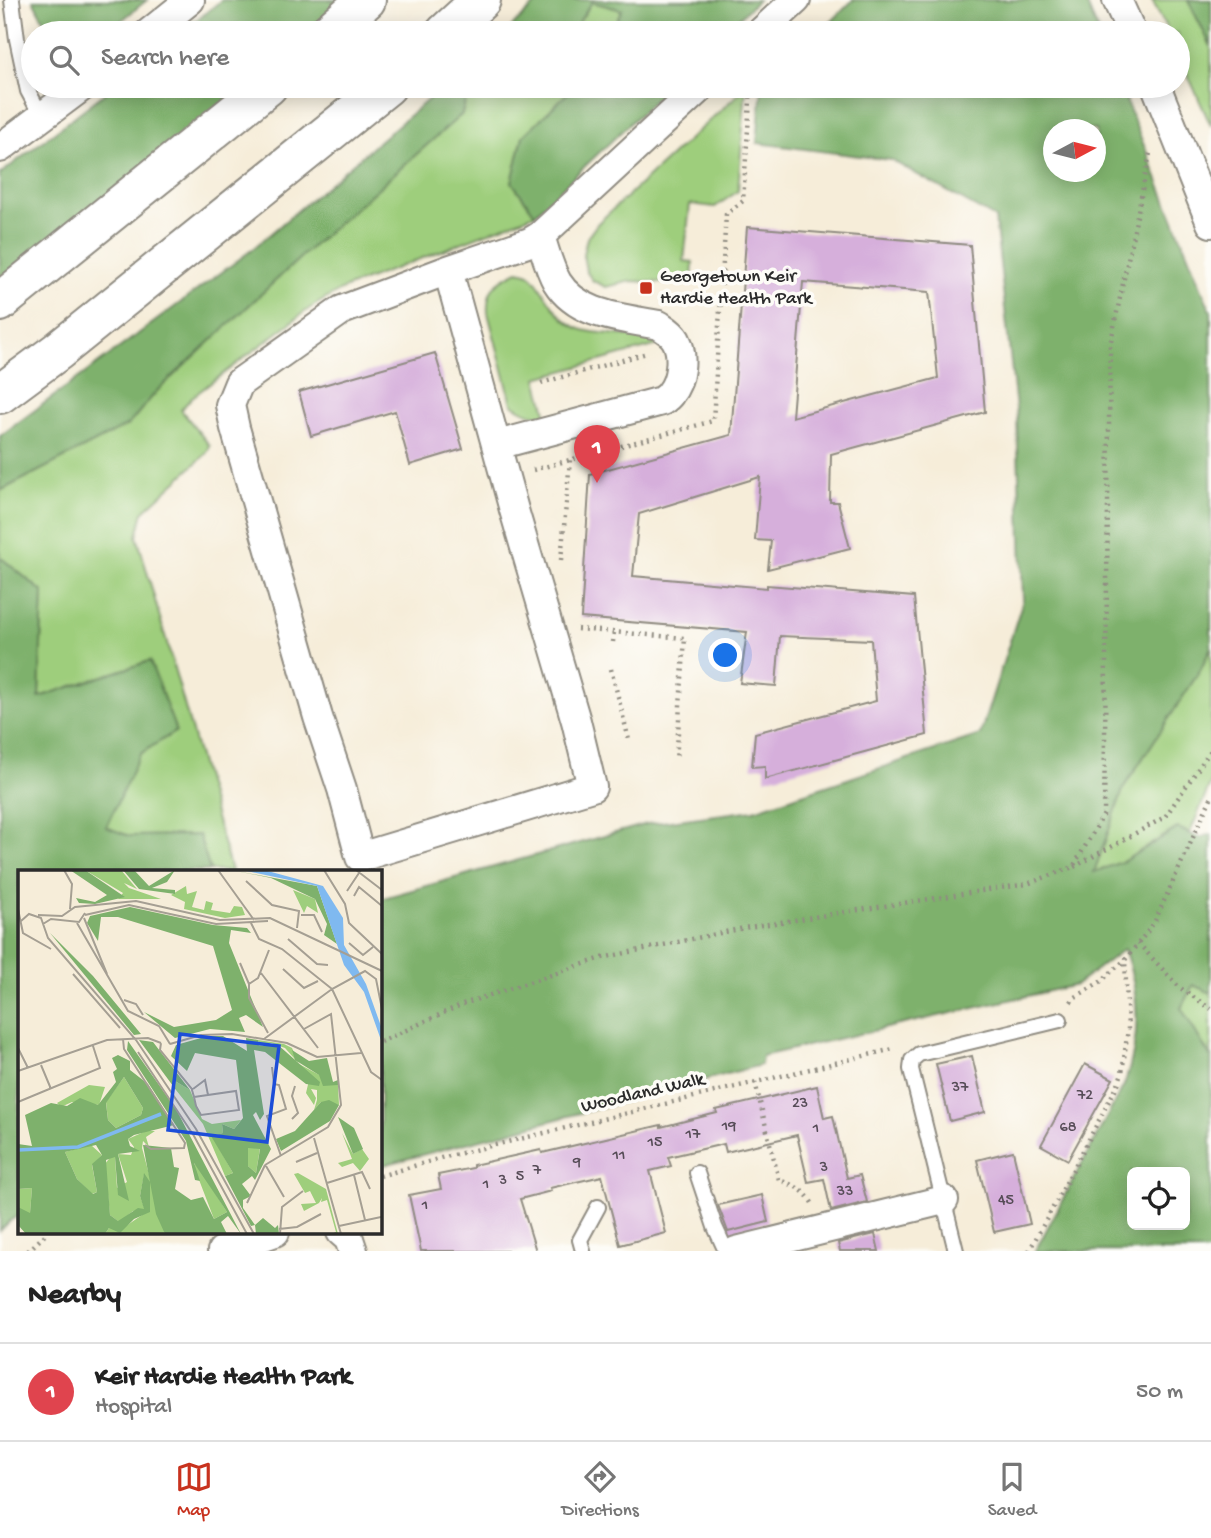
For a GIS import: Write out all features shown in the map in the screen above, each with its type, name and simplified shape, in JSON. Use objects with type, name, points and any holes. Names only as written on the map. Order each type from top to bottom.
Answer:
[{"type":"highway","points":[[342,21],[366,0]]},
{"type":"highway","points":[[458,21],[481,0]]},
{"type":"highway","points":[[0,302],[253,98]]},
{"type":"highway","points":[[0,394],[58,351],[372,98]]},
{"type":"street","points":[[164,21],[190,0]]},
{"type":"street","points":[[773,21],[796,0]]},
{"type":"street","points":[[1117,0],[1127,21]]},
{"type":"street","points":[[0,148],[67,98]]},
{"type":"street","points":[[448,270],[592,787],[360,857],[235,428],[230,405],[239,383],[342,310],[448,270],[530,242],[540,236],[689,98]]},
{"type":"street","points":[[1161,98],[1211,223]]},
{"type":"street","points":[[497,445],[662,401],[670,394],[676,382],[680,362],[679,350],[668,331],[659,325],[587,310],[567,295],[557,282],[540,236]]},
{"type":"street","points":[[736,1251],[944,1200]]},
{"type":"street","points":[[222,1251],[269,1234]]},
{"type":"street","points":[[343,1234],[349,1239],[353,1251]]},
{"type":"lane","points":[[12,0],[21,58]]},
{"type":"lane","points":[[32,98],[42,117]]},
{"type":"lane","points":[[956,1251],[911,1069],[912,1060],[919,1054],[1060,1020]]},
{"type":"lane","points":[[697,1173],[726,1251]]},
{"type":"lane","points":[[583,1251],[580,1240],[598,1207]]},
{"type":"path","points":[[746,163],[750,98]]},
{"type":"path","points":[[1073,867],[1104,814],[1110,346],[1151,150]]},
{"type":"path","points":[[711,335],[718,332]]},
{"type":"path","points":[[541,383],[648,353]]},
{"type":"path","points":[[561,562],[570,460]]},
{"type":"path","points":[[570,628],[685,638],[676,760]]},
{"type":"path","points":[[613,642],[614,632]]},
{"type":"path","points":[[611,670],[629,740]]},
{"type":"path","points":[[382,1041],[463,1004],[602,958],[749,927],[1027,884],[1073,867],[1165,817],[1211,750]]},
{"type":"path","points":[[1060,1020],[1073,998],[1100,982],[1125,960],[1154,923],[1211,798]]},
{"type":"path","points":[[1138,943],[1179,987],[1211,1009]]},
{"type":"path","points":[[1029,1251],[1122,1073],[1128,1029],[1125,960]]},
{"type":"path","name":"Woodland Walk","points":[[382,1175],[454,1154],[894,1048],[912,1060]]},
{"type":"path","points":[[755,1082],[779,1180],[804,1191],[811,1201],[819,1230]]},
{"type":"path","points":[[28,1251],[46,1234]]},
{"type":"green space","points":[[33,0],[147,0],[121,21],[44,21]]},
{"type":"green space","points":[[222,0],[347,0],[323,21],[195,21]]},
{"type":"green space","points":[[540,0],[758,0],[736,21],[616,21],[622,10],[592,2],[580,21],[518,21]]},
{"type":"green space","points":[[853,0],[1085,0],[1094,21],[832,21]]},
{"type":"green space","points":[[1152,0],[1188,0],[1211,46],[1211,126],[1190,80],[1190,21],[1163,21]]},
{"type":"green space","points":[[1188,0],[1211,0],[1211,46]]},
{"type":"green space","points":[[592,2],[622,10],[616,21],[580,21]]},
{"type":"green space","points":[[98,98],[232,98],[0,279],[0,174]]},
{"type":"green space","points":[[430,98],[466,98],[462,114],[318,241],[157,391],[128,425],[0,491],[0,436],[249,252]]},
{"type":"green space","points":[[466,98],[563,98],[523,136],[512,182],[535,214],[343,289],[310,308],[191,398],[181,410],[210,446],[206,454],[143,512],[137,536],[231,870],[210,870],[198,835],[129,836],[105,827],[140,754],[176,731],[149,661],[39,697],[43,592],[0,557],[0,491],[128,425],[157,391],[318,241],[462,114]]},
{"type":"green space","points":[[563,98],[656,98],[535,214],[512,182],[523,136]]},
{"type":"green space","points":[[734,98],[745,98],[738,191],[715,207],[690,204],[684,261],[693,262],[692,284],[632,281],[606,287],[593,281],[586,271],[583,254],[587,238],[598,223]]},
{"type":"green space","points":[[761,98],[1125,98],[1211,312],[1211,647],[1201,669],[1124,787],[1094,872],[1124,861],[1178,828],[1199,838],[1211,834],[1211,993],[1193,985],[1181,1008],[1211,1058],[1211,1251],[1035,1251],[1124,1085],[1130,1068],[1137,1017],[1134,983],[1124,949],[1076,985],[762,1056],[761,1065],[382,1165],[382,898],[647,824],[754,810],[980,735],[1023,600],[1017,418],[995,218],[891,160],[757,143]]},
{"type":"green space","points":[[518,271],[533,277],[558,312],[574,326],[589,331],[642,338],[658,345],[537,378],[547,416],[521,409],[512,404],[488,313],[489,297],[494,286]]},
{"type":"green space","points":[[0,557],[43,592],[39,697],[150,661],[176,731],[140,754],[106,827],[129,836],[199,835],[210,870],[18,870],[18,1216],[0,1231]]},
{"type":"green space","points":[[1211,647],[1211,782],[1190,833],[1177,828],[1124,861],[1094,873],[1124,787],[1201,669]]},
{"type":"green space","points":[[1193,985],[1211,993],[1211,1058],[1181,1008]]},
{"type":"building","points":[[747,227],[970,245],[985,412],[831,454],[830,502],[838,502],[850,548],[768,569],[771,541],[755,540],[760,477],[639,514],[633,576],[914,597],[927,735],[765,779],[765,766],[752,767],[755,733],[876,701],[871,640],[780,636],[776,686],[740,683],[747,632],[581,618],[590,474],[731,435]],"holes":[[[803,282],[929,292],[938,378],[792,417]]]},
{"type":"building","points":[[435,353],[463,449],[410,465],[395,411],[311,436],[299,392]]},
{"type":"building","points":[[972,1056],[985,1112],[950,1121],[936,1064]]},
{"type":"building","points":[[1085,1064],[1113,1079],[1068,1160],[1041,1145]]},
{"type":"building","points":[[817,1086],[824,1118],[833,1116],[847,1178],[860,1175],[867,1202],[831,1211],[824,1179],[808,1182],[797,1135],[726,1152],[724,1144],[668,1157],[671,1166],[650,1171],[666,1233],[620,1245],[602,1176],[550,1188],[551,1191],[520,1199],[536,1251],[421,1251],[409,1195],[441,1189],[438,1175],[541,1150],[542,1153],[661,1127],[717,1113],[716,1110]]},
{"type":"building","points":[[1013,1151],[1030,1224],[994,1232],[977,1160]]},
{"type":"building","points":[[762,1195],[768,1222],[728,1232],[718,1205]]},
{"type":"building","points":[[875,1234],[879,1251],[840,1251],[838,1243]]},
{"type":"place","name":"Georgetown Keir Hardie Health Park","points":[[646,288]]},
{"type":"place","name":"Keir Hardie Health Park","points":[[597,483]]}]
